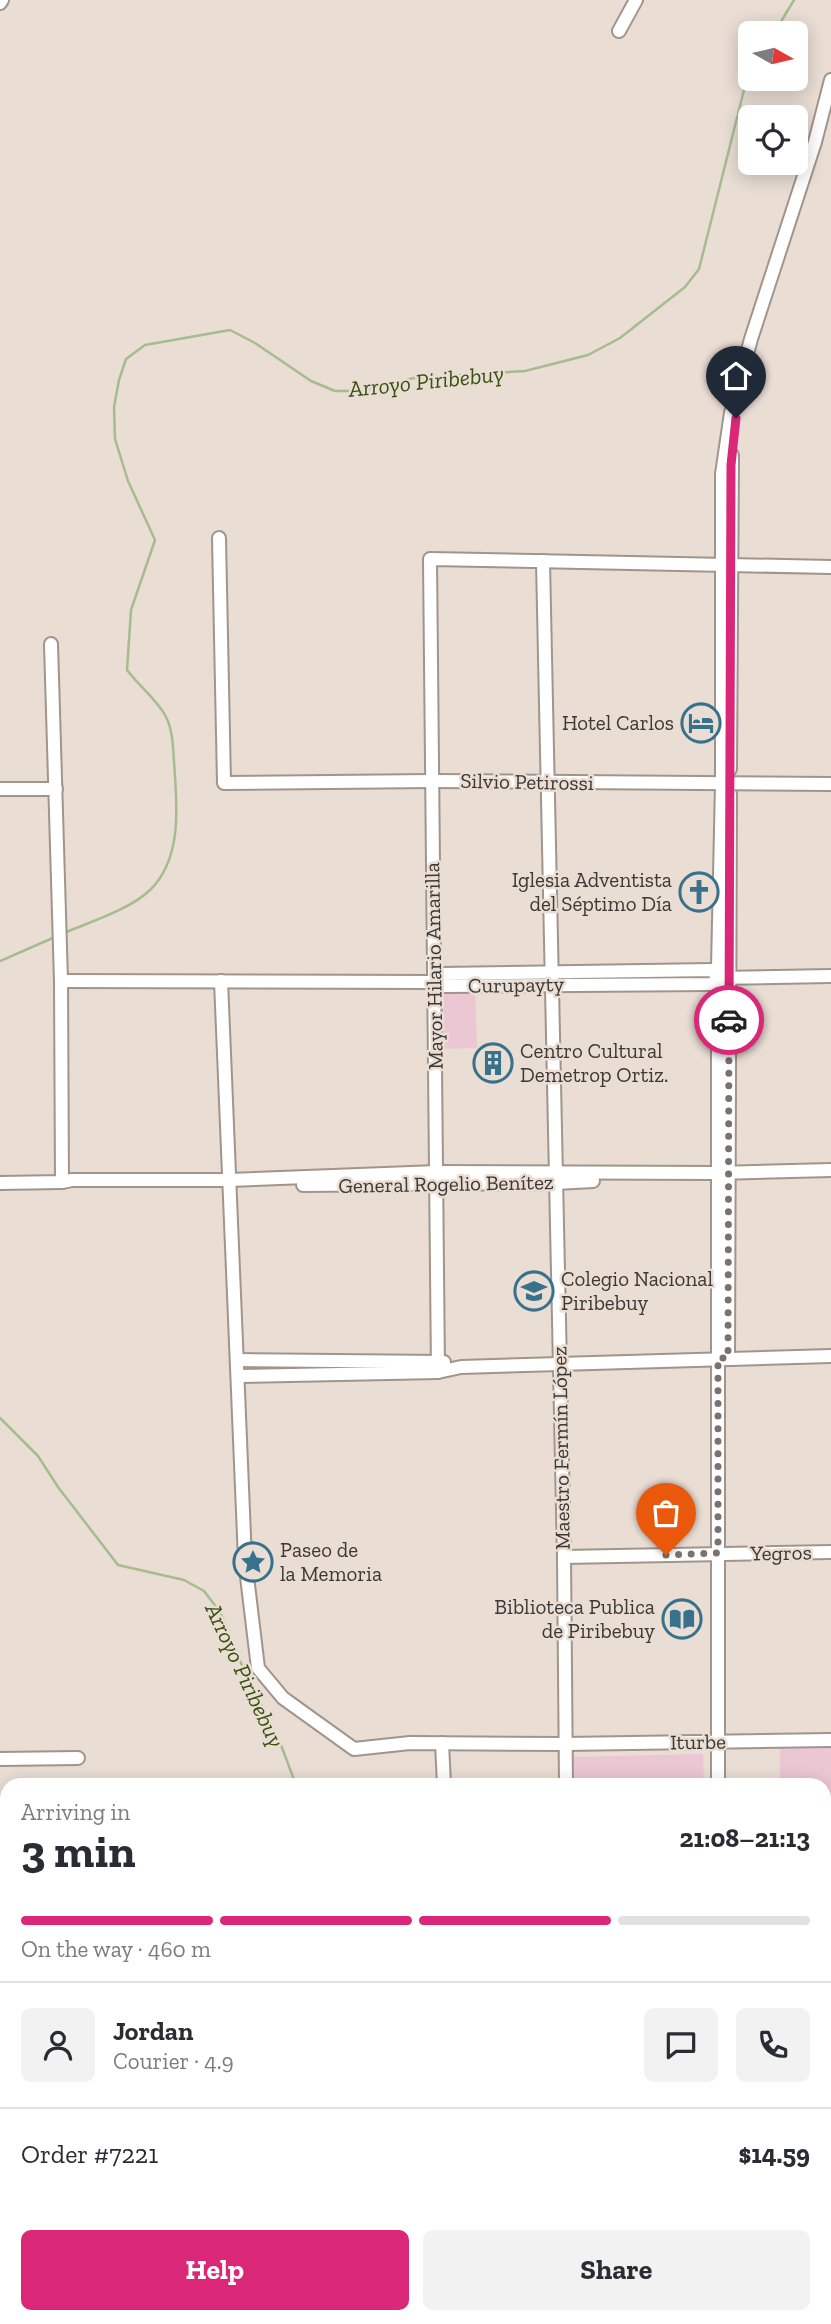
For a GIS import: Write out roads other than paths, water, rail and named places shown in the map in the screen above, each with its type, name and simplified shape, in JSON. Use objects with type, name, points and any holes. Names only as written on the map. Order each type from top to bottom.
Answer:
[{"type":"street","points":[[619,31],[636,0]]},
{"type":"street","points":[[718,1778],[726,784],[726,565],[722,474],[731,413],[751,339],[815,142],[831,80]]},
{"type":"street","name":"Silvio Petirossi","points":[[219,538],[224,783],[831,784]]},
{"type":"street","name":"Mayor Hilario Amarilla","points":[[437,1366],[430,559],[543,561]]},
{"type":"street","points":[[543,561],[831,566]]},
{"type":"street","name":"Maestro Fermín López","points":[[543,561],[564,1557],[566,1778]]},
{"type":"street","points":[[51,644],[61,981],[62,1182]]},
{"type":"street","points":[[0,789],[55,789]]},
{"type":"street","name":"Curupayty","points":[[61,981],[434,982],[442,986],[552,978],[712,984],[724,977],[831,976]]},
{"type":"street","name":"Iturbe","points":[[221,981],[245,1560],[258,1668],[283,1698],[354,1749],[410,1743],[565,1744],[831,1740]]},
{"type":"street","name":"General Rogelio Benítez","points":[[723,1176],[831,1170]]},
{"type":"street","name":"General Rogelio Benítez","points":[[0,1183],[72,1180],[229,1183],[437,1177],[831,1178]]},
{"type":"street","points":[[237,1360],[461,1367],[831,1356]]},
{"type":"street","points":[[238,1376],[437,1366]]},
{"type":"street","name":"Yegros","points":[[564,1557],[831,1552]]},
{"type":"street","points":[[442,1743],[444,1778]]},
{"type":"street","points":[[0,1759],[78,1758]]},
{"type":"waterway","name":"Arroyo Piribebuy","points":[[781,21],[794,0]]},
{"type":"waterway","name":"Arroyo Piribebuy","points":[[64,933],[121,909],[150,890],[161,877],[168,862],[176,830],[170,726],[161,709],[127,670],[131,610],[155,540],[128,481],[115,439],[114,407],[126,359],[145,345],[230,330],[255,343],[311,381],[335,391],[360,391],[414,378],[525,371],[588,355],[620,338],[685,287],[699,269],[744,91]]},
{"type":"waterway","name":"Arroyo Piribebuy","points":[[0,961],[55,937]]},
{"type":"waterway","name":"Arroyo Piribebuy","points":[[0,1418],[38,1456],[58,1487],[118,1565],[184,1580],[204,1591],[220,1612],[293,1778]]},
{"type":"place","name":"Hotel Carlos","points":[[701,723]]},
{"type":"place","name":"Iglesia Adventista del Séptimo Día","points":[[699,892]]},
{"type":"place","name":"Centro Cultural Demetrop Ortiz.","points":[[493,1063]]},
{"type":"place","name":"Colegio Nacional Piribebuy","points":[[534,1291]]},
{"type":"place","name":"Paseo de la Memoria","points":[[253,1562]]},
{"type":"place","name":"Biblioteca Publica de Piribebuy","points":[[682,1619]]}]
